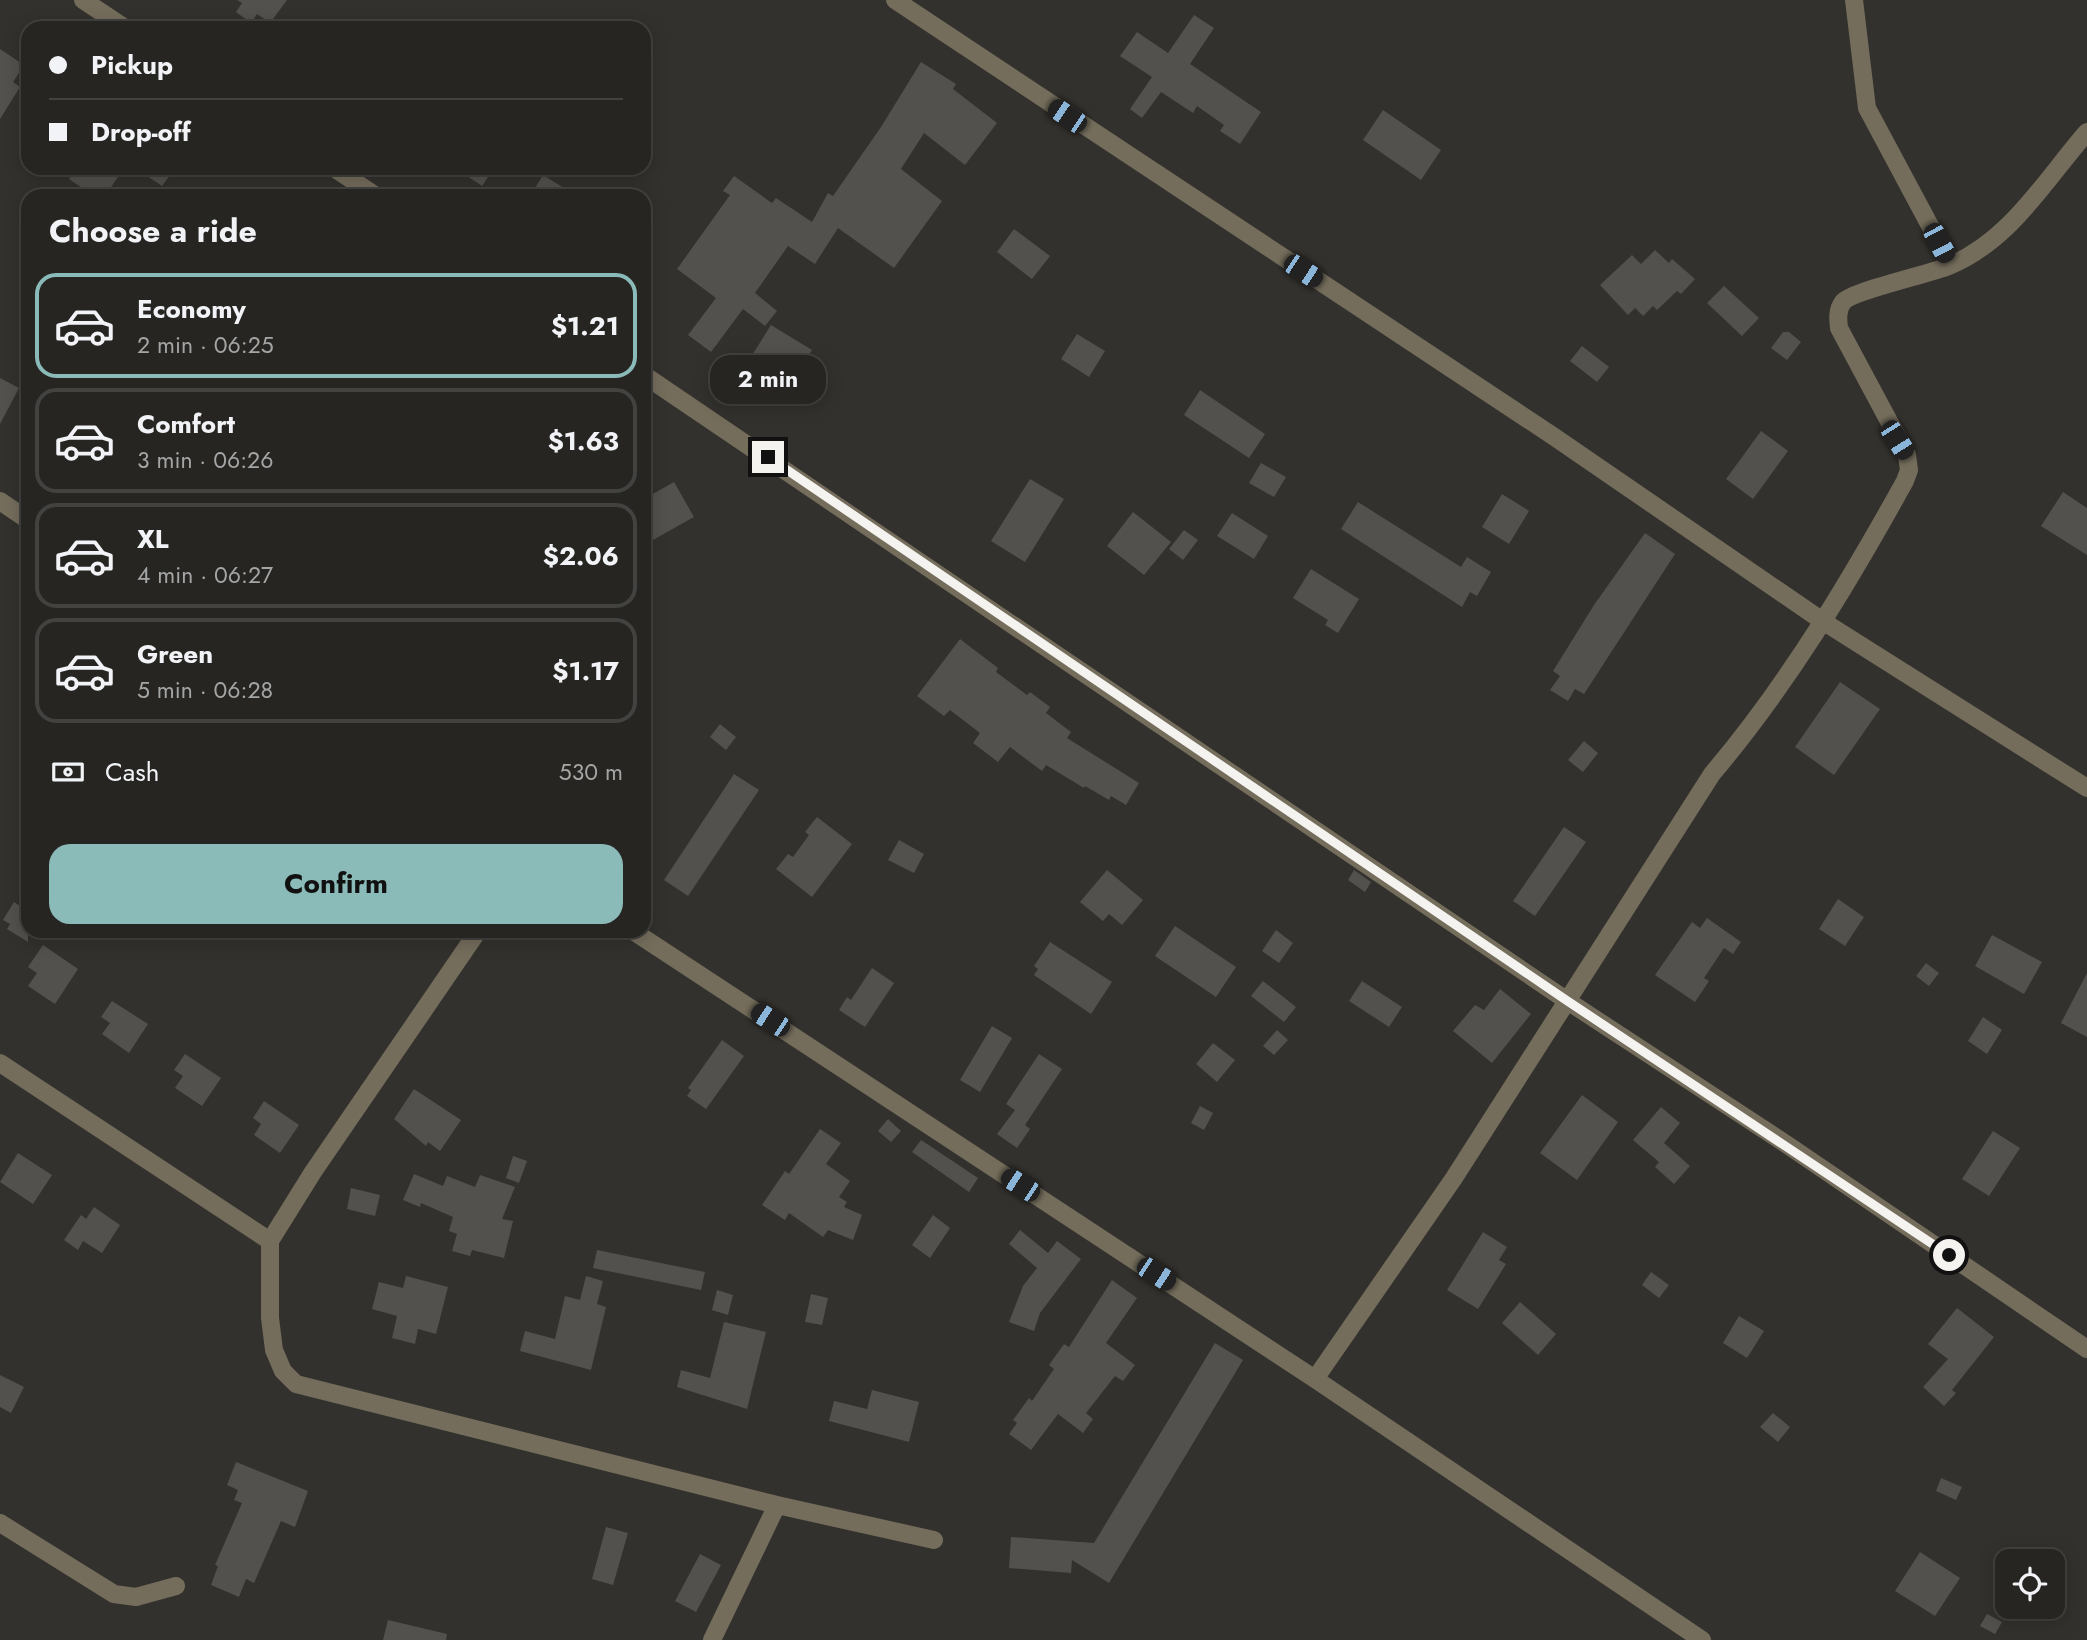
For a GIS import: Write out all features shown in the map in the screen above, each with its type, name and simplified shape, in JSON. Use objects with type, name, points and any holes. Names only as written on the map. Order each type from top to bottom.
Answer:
[{"type":"street","points":[[83,0],[114,21]]},
{"type":"street","points":[[895,0],[1553,436],[1824,622],[2087,788]]},
{"type":"street","points":[[1854,0],[1867,108],[1951,265]]},
{"type":"street","points":[[1315,1378],[1454,1178],[1712,774],[1750,727],[1824,622],[1909,470],[1907,455],[1839,328],[1838,313],[1843,301],[1859,293],[1897,284],[1951,265],[1981,248],[2015,221],[2087,132]]},
{"type":"street","points":[[344,175],[366,189]]},
{"type":"street","points":[[651,380],[1566,1000],[1789,1146],[2087,1349]]},
{"type":"street","points":[[0,501],[21,515]]},
{"type":"street","points":[[473,938],[313,1172],[270,1241],[270,1318],[274,1350],[283,1371],[296,1384],[777,1505],[934,1540]]},
{"type":"street","points":[[644,938],[1315,1378],[1702,1640]]},
{"type":"street","points":[[0,1063],[270,1241]]},
{"type":"street","points":[[712,1640],[777,1505]]},
{"type":"street","points":[[0,1523],[114,1594],[136,1597],[176,1586]]},
{"type":"building","points":[[237,0],[287,0],[271,21],[257,14],[252,21],[248,21],[236,12],[242,3]]},
{"type":"building","points":[[1194,15],[1214,28],[1190,64],[1261,112],[1240,144],[1220,131],[1224,125],[1197,106],[1193,113],[1161,92],[1142,118],[1130,109],[1152,77],[1120,56],[1137,32],[1168,53]]},
{"type":"building","points":[[0,49],[21,63],[21,70],[13,82],[20,87],[0,119]]},
{"type":"building","points":[[921,62],[956,84],[953,89],[997,123],[965,165],[924,133],[901,169],[942,201],[894,268],[838,228],[815,264],[788,246],[755,293],[777,311],[765,326],[743,309],[711,352],[688,335],[716,298],[677,269],[730,195],[723,191],[734,176],[772,203],[776,198],[812,222],[828,193],[833,196],[881,127]]},
{"type":"building","points":[[1383,110],[1441,150],[1421,180],[1363,140]]},
{"type":"building","points":[[72,175],[119,175],[110,189],[84,189],[69,179]]},
{"type":"building","points":[[146,175],[170,175],[162,186]]},
{"type":"building","points":[[466,175],[489,175],[482,186]]},
{"type":"building","points":[[543,175],[566,189],[534,189]]},
{"type":"building","points":[[1014,229],[1050,256],[1032,279],[997,252]]},
{"type":"building","points":[[1655,250],[1669,263],[1672,259],[1695,279],[1681,294],[1677,291],[1657,310],[1653,306],[1643,316],[1635,308],[1628,315],[1600,285],[1632,255],[1641,264]]},
{"type":"building","points":[[1724,286],[1759,318],[1742,336],[1707,303]]},
{"type":"building","points":[[771,325],[812,350],[788,389],[757,373],[761,368],[749,360]]},
{"type":"building","points":[[1783,332],[1789,332],[1801,342],[1787,360],[1771,348]]},
{"type":"building","points":[[1077,334],[1105,351],[1089,377],[1061,359]]},
{"type":"building","points":[[1582,346],[1609,367],[1597,382],[1570,361]]},
{"type":"building","points":[[0,378],[19,388],[0,424]]},
{"type":"building","points":[[1200,390],[1265,434],[1249,458],[1184,415]]},
{"type":"building","points":[[1761,431],[1788,451],[1753,499],[1726,479]]},
{"type":"building","points":[[1261,463],[1286,477],[1274,497],[1249,483]]},
{"type":"building","points":[[1030,479],[1064,499],[1025,562],[991,541]]},
{"type":"building","points":[[674,482],[694,517],[651,541],[651,495]]},
{"type":"building","points":[[2063,492],[2087,508],[2087,555],[2041,526]]},
{"type":"building","points":[[1502,494],[1529,511],[1509,544],[1482,527]]},
{"type":"building","points":[[1358,502],[1461,567],[1467,557],[1491,572],[1477,596],[1470,592],[1462,607],[1341,529]]},
{"type":"building","points":[[1133,512],[1171,542],[1144,575],[1107,546]]},
{"type":"building","points":[[1232,513],[1268,536],[1254,559],[1217,536]]},
{"type":"building","points":[[1184,530],[1198,540],[1183,560],[1169,549]]},
{"type":"building","points":[[1645,533],[1675,554],[1584,694],[1575,689],[1568,701],[1550,690],[1560,676],[1553,671],[1594,605]]},
{"type":"building","points":[[1311,569],[1359,599],[1338,633],[1325,625],[1328,620],[1293,598]]},
{"type":"building","points":[[960,639],[998,668],[996,672],[1027,695],[1030,692],[1050,707],[1046,713],[1071,732],[1067,738],[1139,783],[1126,805],[1111,796],[1109,800],[1085,786],[1084,788],[1046,765],[1042,771],[1010,747],[998,762],[973,743],[980,733],[950,710],[944,716],[917,696]]},
{"type":"building","points":[[1840,682],[1880,709],[1834,775],[1795,747]]},
{"type":"building","points":[[720,724],[736,737],[726,750],[710,737]]},
{"type":"building","points":[[1584,741],[1598,753],[1583,772],[1568,760]]},
{"type":"building","points":[[734,774],[759,790],[688,896],[664,880]]},
{"type":"building","points":[[817,817],[852,844],[812,897],[776,869],[788,854],[793,857],[809,835],[805,832]]},
{"type":"building","points":[[1564,827],[1586,842],[1535,916],[1513,901]]},
{"type":"building","points":[[899,840],[924,854],[914,873],[888,860]]},
{"type":"building","points":[[1107,870],[1143,900],[1122,925],[1109,914],[1103,921],[1080,902]]},
{"type":"building","points":[[1354,870],[1371,882],[1365,892],[1348,880]]},
{"type":"building","points":[[1838,899],[1864,917],[1845,946],[1819,929]]},
{"type":"building","points":[[14,902],[21,906],[21,938],[7,929],[10,924],[3,920]]},
{"type":"building","points":[[1707,918],[1741,942],[1733,954],[1724,948],[1704,978],[1709,981],[1695,1002],[1655,975],[1692,922],[1700,928]]},
{"type":"building","points":[[1175,926],[1236,967],[1216,997],[1155,956]]},
{"type":"building","points":[[1276,930],[1293,943],[1279,963],[1262,951]]},
{"type":"building","points":[[1992,935],[2042,962],[2024,994],[1975,966]]},
{"type":"building","points":[[1050,942],[1112,982],[1091,1014],[1034,975],[1038,969],[1034,966]]},
{"type":"building","points":[[43,945],[78,969],[55,1004],[28,986],[37,973],[28,967]]},
{"type":"building","points":[[1926,963],[1939,973],[1929,986],[1916,976]]},
{"type":"building","points":[[872,968],[894,983],[865,1027],[839,1010],[847,997],[851,1000]]},
{"type":"building","points":[[2087,973],[2087,1037],[2061,1023]]},
{"type":"building","points":[[1263,981],[1296,1007],[1284,1022],[1251,996]]},
{"type":"building","points":[[1362,981],[1402,1007],[1389,1027],[1349,1001]]},
{"type":"building","points":[[1500,989],[1531,1014],[1492,1063],[1453,1031],[1475,1005],[1484,1010]]},
{"type":"building","points":[[112,1001],[148,1024],[129,1053],[102,1034],[110,1023],[101,1017]]},
{"type":"building","points":[[1983,1017],[2002,1030],[1987,1054],[1968,1041]]},
{"type":"building","points":[[992,1026],[1012,1038],[980,1092],[960,1080]]},
{"type":"building","points":[[1277,1030],[1288,1040],[1274,1055],[1263,1046]]},
{"type":"building","points":[[722,1040],[744,1056],[706,1109],[687,1096],[691,1090],[688,1088]]},
{"type":"building","points":[[1213,1043],[1235,1060],[1217,1082],[1196,1064]]},
{"type":"building","points":[[185,1054],[221,1078],[202,1106],[175,1088],[183,1076],[174,1070]]},
{"type":"building","points":[[1039,1054],[1062,1069],[1025,1125],[1030,1129],[1017,1148],[997,1134],[1015,1110],[1006,1104]]},
{"type":"building","points":[[414,1089],[461,1120],[440,1151],[428,1142],[426,1146],[394,1119]]},
{"type":"building","points":[[1582,1095],[1618,1122],[1577,1180],[1540,1153]]},
{"type":"building","points":[[264,1101],[299,1125],[280,1153],[254,1135],[261,1124],[253,1118]]},
{"type":"building","points":[[1200,1106],[1213,1113],[1204,1130],[1191,1123]]},
{"type":"building","points":[[1661,1107],[1680,1123],[1664,1143],[1690,1166],[1674,1184],[1655,1167],[1659,1162],[1633,1140]]},
{"type":"building","points":[[888,1119],[901,1131],[891,1142],[878,1131]]},
{"type":"building","points":[[820,1129],[841,1143],[826,1164],[850,1181],[839,1197],[847,1202],[844,1207],[862,1215],[853,1240],[828,1230],[823,1237],[789,1213],[785,1220],[762,1205],[785,1171],[789,1174]]},
{"type":"building","points":[[1993,1131],[2020,1148],[1989,1196],[1962,1179]]},
{"type":"building","points":[[921,1140],[978,1178],[969,1192],[912,1152]]},
{"type":"building","points":[[18,1153],[52,1175],[33,1204],[0,1182]]},
{"type":"building","points":[[513,1156],[527,1161],[519,1183],[506,1178]]},
{"type":"building","points":[[414,1174],[443,1186],[447,1176],[475,1187],[480,1175],[515,1187],[502,1219],[513,1221],[504,1258],[472,1250],[470,1256],[452,1251],[457,1234],[449,1231],[453,1217],[421,1203],[420,1207],[403,1200]]},
{"type":"building","points":[[351,1188],[380,1195],[375,1216],[347,1209]]},
{"type":"building","points":[[94,1207],[120,1225],[102,1253],[83,1241],[78,1250],[64,1240],[81,1215],[86,1219]]},
{"type":"building","points":[[933,1215],[950,1228],[930,1258],[912,1245]]},
{"type":"building","points":[[1020,1230],[1048,1253],[1057,1241],[1081,1259],[1040,1313],[1034,1331],[1009,1322],[1023,1286],[1037,1268],[1009,1244]]},
{"type":"building","points":[[1483,1232],[1507,1247],[1499,1260],[1506,1264],[1478,1309],[1447,1290]]},
{"type":"building","points":[[597,1250],[705,1272],[701,1290],[593,1268]]},
{"type":"building","points":[[1651,1272],[1669,1285],[1659,1298],[1642,1285]]},
{"type":"building","points":[[406,1276],[448,1287],[436,1334],[418,1329],[415,1344],[392,1338],[397,1316],[372,1309],[379,1282],[403,1288]]},
{"type":"building","points":[[586,1276],[603,1281],[597,1304],[606,1307],[591,1370],[520,1351],[525,1331],[555,1339],[565,1296],[580,1300]]},
{"type":"building","points":[[1112,1280],[1137,1298],[1106,1343],[1135,1365],[1123,1381],[1115,1376],[1086,1413],[1093,1419],[1083,1433],[1058,1414],[1031,1450],[1009,1434],[1017,1423],[1013,1420],[1029,1398],[1032,1401],[1054,1369],[1049,1365],[1064,1344],[1069,1347]]},
{"type":"building","points":[[717,1290],[733,1295],[728,1315],[712,1310]]},
{"type":"building","points":[[811,1294],[828,1298],[822,1325],[805,1322]]},
{"type":"building","points":[[1520,1302],[1556,1334],[1538,1355],[1502,1323]]},
{"type":"building","points":[[1957,1308],[1994,1337],[1952,1390],[1956,1393],[1944,1406],[1923,1387],[1948,1359],[1928,1344]]},
{"type":"building","points":[[1739,1316],[1764,1331],[1747,1358],[1723,1343]]},
{"type":"building","points":[[724,1322],[766,1332],[747,1409],[677,1387],[681,1370],[710,1378]]},
{"type":"building","points":[[1215,1343],[1243,1360],[1109,1583],[1072,1560],[1071,1573],[1009,1568],[1011,1537],[1094,1543]]},
{"type":"building","points":[[0,1375],[24,1387],[11,1413],[0,1407]]},
{"type":"building","points":[[872,1390],[919,1402],[909,1442],[829,1421],[834,1401],[867,1409]]},
{"type":"building","points":[[1773,1413],[1790,1427],[1778,1442],[1760,1427]]},
{"type":"building","points":[[236,1462],[308,1491],[295,1527],[281,1521],[254,1583],[246,1579],[239,1597],[211,1585],[218,1566],[215,1565],[242,1503],[234,1500],[238,1490],[227,1485]]},
{"type":"building","points":[[1941,1478],[1962,1487],[1956,1500],[1936,1491]]},
{"type":"building","points":[[606,1527],[628,1533],[613,1585],[592,1579]]},
{"type":"building","points":[[1920,1552],[1960,1578],[1935,1616],[1895,1591]]},
{"type":"building","points":[[700,1554],[721,1565],[696,1612],[675,1601]]},
{"type":"building","points":[[1987,1614],[2002,1622],[1995,1634],[1980,1626]]},
{"type":"building","points":[[388,1620],[447,1634],[446,1640],[383,1640]]},
{"type":"route","points":[[768,457],[1566,1000],[1949,1255]]}]
